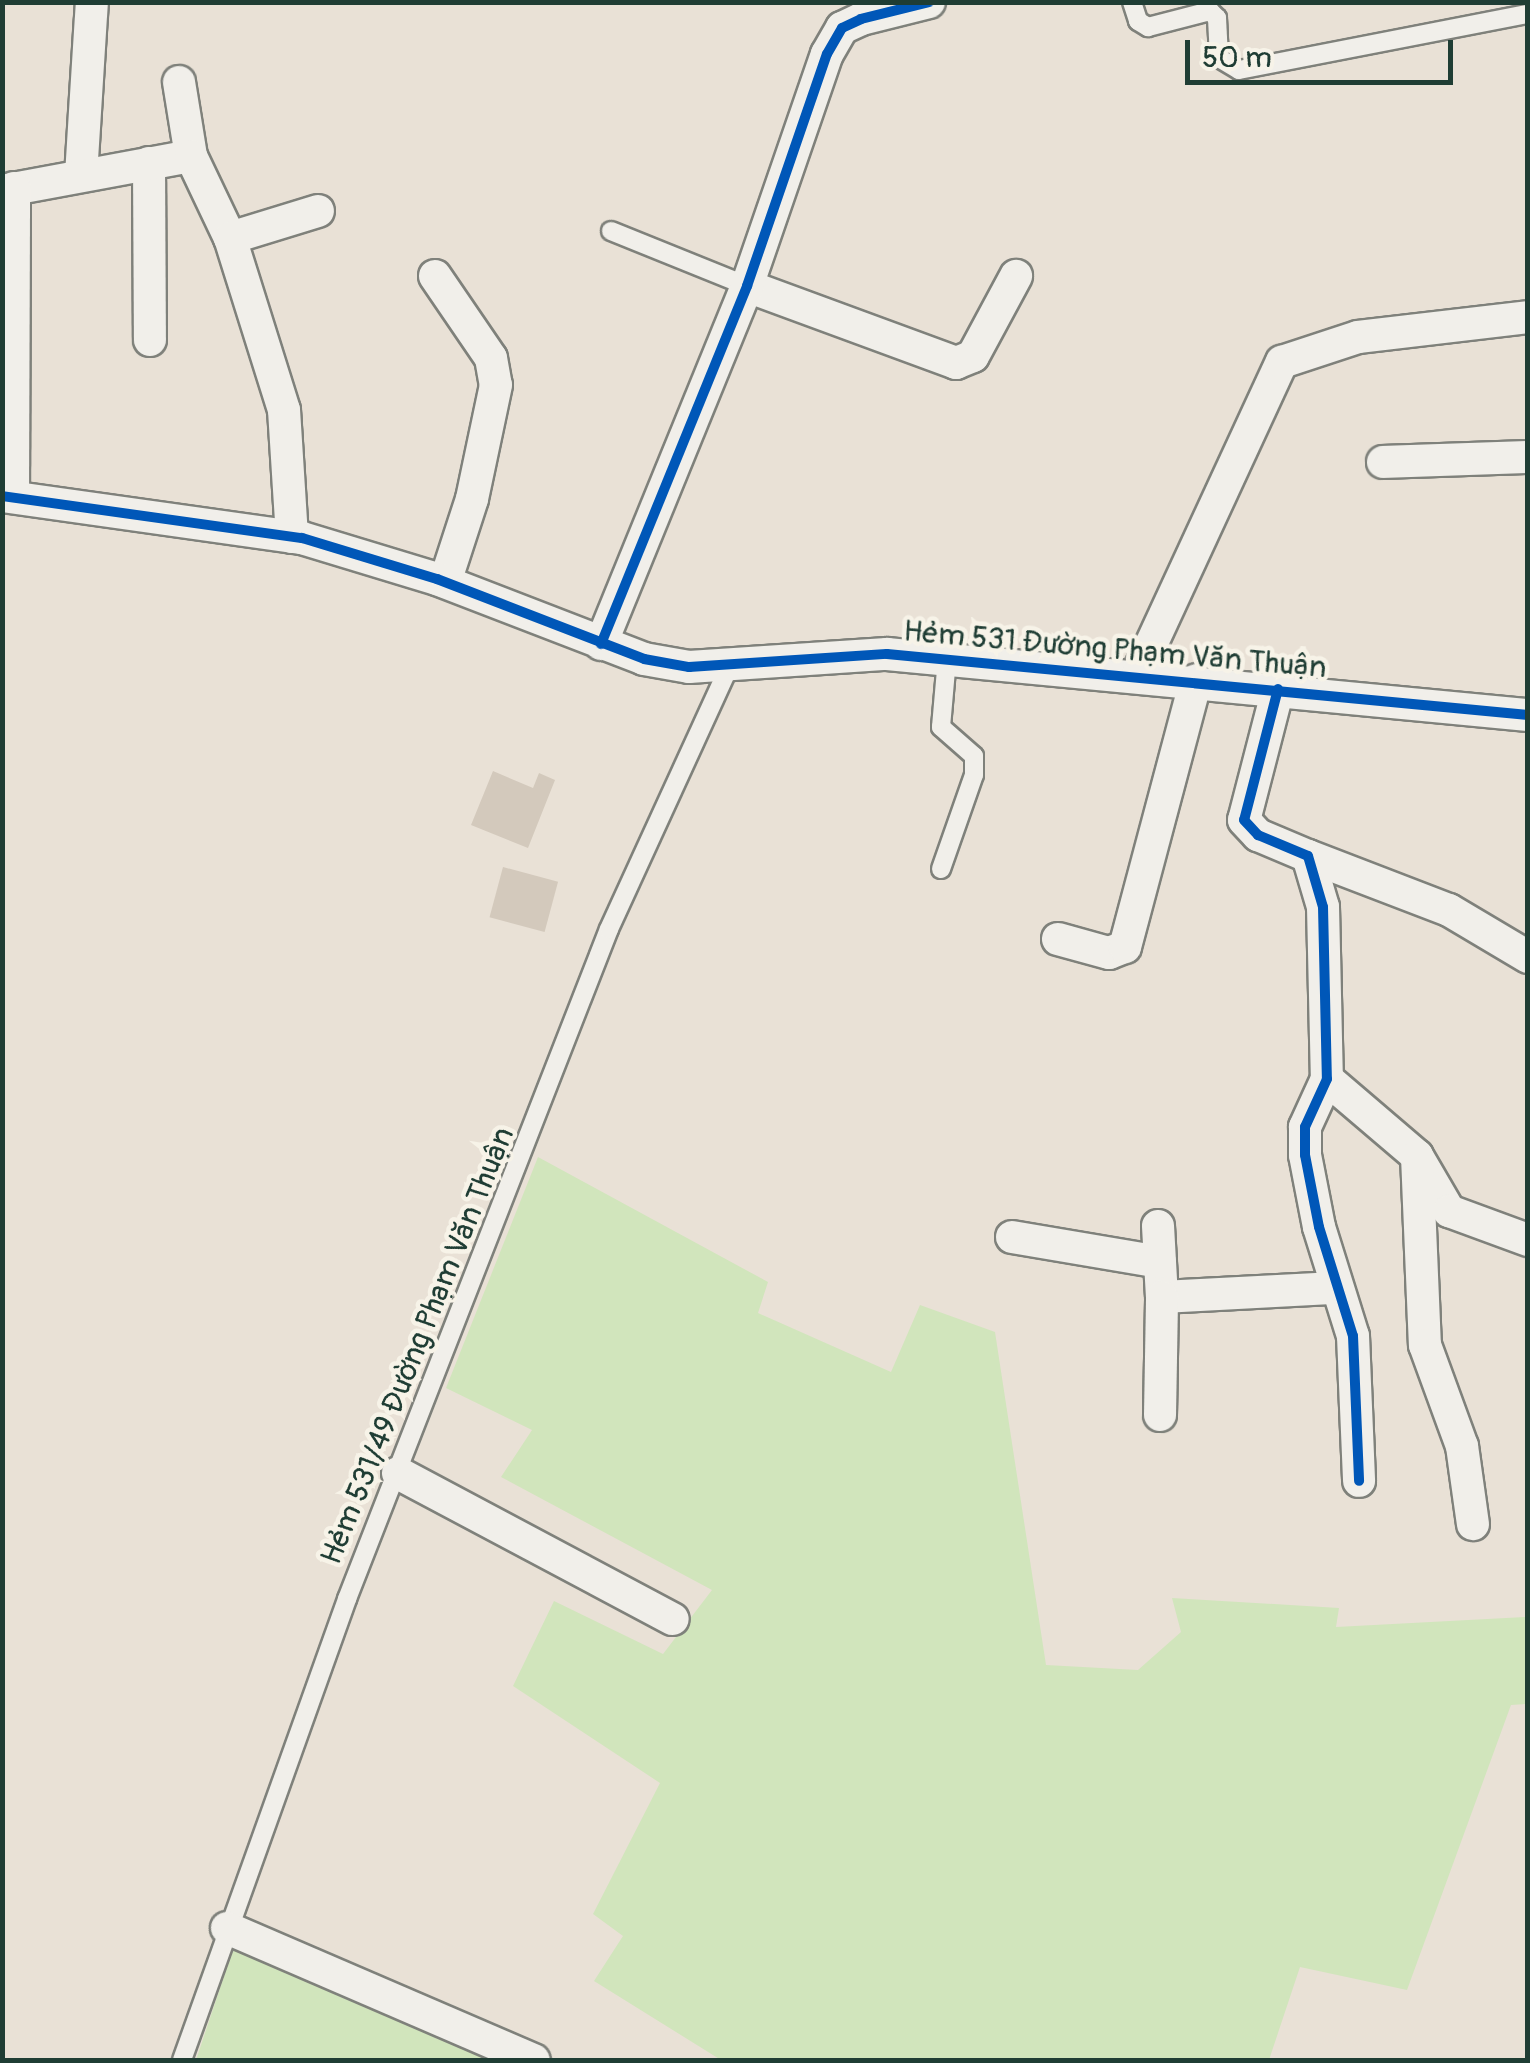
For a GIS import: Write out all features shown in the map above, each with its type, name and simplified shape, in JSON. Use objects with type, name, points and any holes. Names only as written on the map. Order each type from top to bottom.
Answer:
[{"type":"street","points":[[81,174],[92,2]]},
{"type":"street","points":[[601,644],[747,286],[827,54],[842,28],[930,2]]},
{"type":"street","points":[[179,82],[192,156],[230,238],[284,410],[292,536]]},
{"type":"street","points":[[8,497],[8,190],[192,156]]},
{"type":"street","points":[[149,163],[150,340]]},
{"type":"street","points":[[230,238],[318,211]]},
{"type":"street","points":[[435,276],[490,358],[496,385],[472,499],[445,582]]},
{"type":"street","points":[[747,286],[956,362],[973,356],[1016,276]]},
{"type":"street","points":[[1138,673],[1282,362],[1358,338],[1528,317]]},
{"type":"street","points":[[1383,462],[1528,457]]},
{"type":"street","name":"Hẻm 531 Đường Phạm Văn Thuận","points":[[8,497],[292,536],[445,582],[601,644],[689,667],[887,654],[1138,673],[1528,715]]},
{"type":"street","points":[[1058,939],[1109,953],[1125,947],[1196,680]]},
{"type":"street","points":[[1278,689],[1244,820],[1258,835],[1449,910],[1528,958]]},
{"type":"street","points":[[1308,856],[1323,907],[1327,1080],[1305,1127],[1305,1155],[1336,1288],[1354,1336],[1358,1481]]},
{"type":"street","points":[[1327,1080],[1417,1156],[1449,1211],[1528,1240]]},
{"type":"street","points":[[1417,1156],[1425,1345],[1462,1446],[1473,1524]]},
{"type":"street","points":[[1158,1226],[1162,1297],[1160,1415]]},
{"type":"street","points":[[1012,1237],[1160,1262]]},
{"type":"street","points":[[1162,1297],[1336,1288]]},
{"type":"street","points":[[398,1473],[673,1620]]},
{"type":"street","points":[[227,1928],[534,2060]]},
{"type":"lane","points":[[1132,2],[1138,21],[1148,27],[1210,11],[1217,18],[1219,58],[1239,70],[1528,14]]},
{"type":"lane","points":[[611,231],[747,286]]},
{"type":"lane","points":[[941,869],[974,776],[974,756],[942,727],[947,659]]},
{"type":"lane","name":"Hẻm 531/49 Đường Phạm Văn Thuận","points":[[182,2060],[227,1928],[398,1473],[618,906],[731,662]]},
{"type":"green space","points":[[538,1157],[768,1282],[758,1313],[891,1372],[920,1305],[995,1332],[1046,1665],[1138,1670],[1181,1632],[1172,1598],[1339,1608],[1336,1627],[1525,1617],[1527,1610],[1527,1704],[1511,1705],[1407,1990],[1300,1967],[1269,2060],[721,2060],[594,1981],[623,1936],[593,1914],[660,1783],[513,1686],[554,1601],[663,1654],[712,1590],[501,1477],[532,1430],[446,1388]]},
{"type":"green space","points":[[234,1946],[507,2060],[196,2060]]},
{"type":"building","points":[[493,771],[533,788],[539,773],[555,780],[528,848],[471,825]]},
{"type":"building","points":[[503,867],[558,882],[545,932],[490,917]]},
{"type":"cycle path","points":[[601,644],[747,286],[827,54],[842,28],[861,19],[929,2]]},
{"type":"cycle path","points":[[2,496],[302,538],[437,579],[644,659],[689,667],[887,654],[1528,715]]},
{"type":"cycle path","points":[[1278,689],[1244,820],[1258,835],[1308,856],[1323,907],[1327,1079],[1305,1127],[1305,1155],[1319,1227],[1353,1336],[1359,1481]]}]
